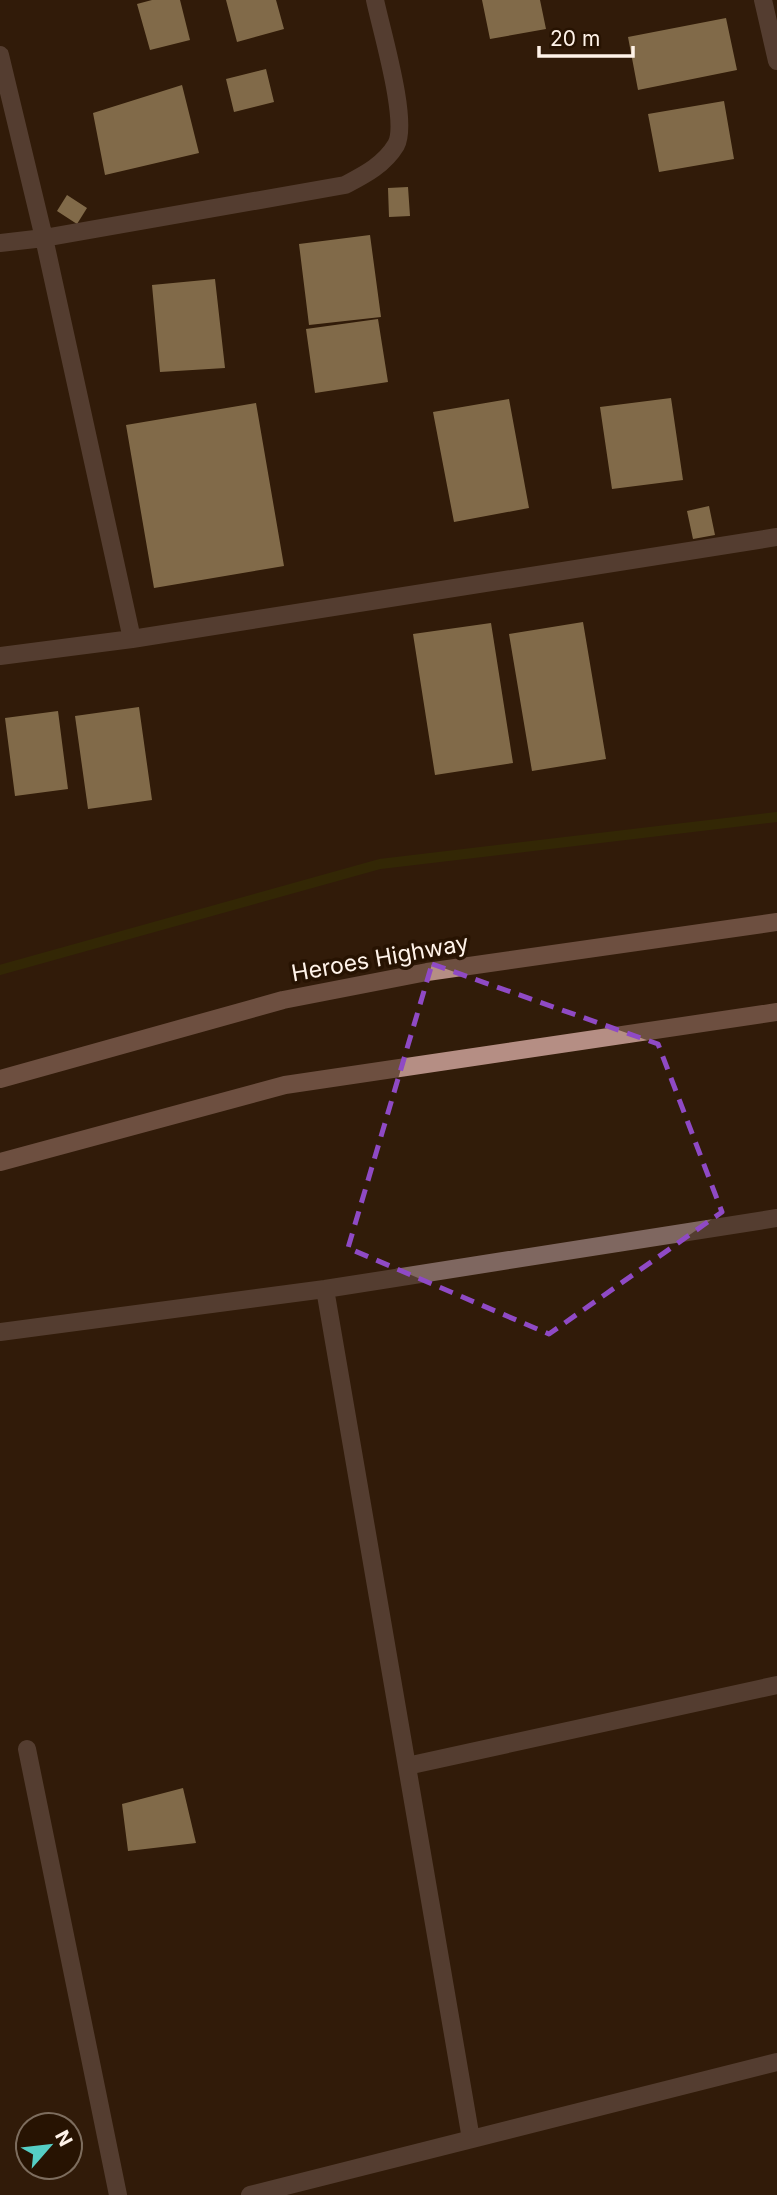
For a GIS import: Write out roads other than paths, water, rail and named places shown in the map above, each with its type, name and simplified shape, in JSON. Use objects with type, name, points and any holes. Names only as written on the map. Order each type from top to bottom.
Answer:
[{"type":"main road","name":"Heroes Highway","points":[[0,1079],[283,1000],[428,972],[777,922]]},
{"type":"main road","points":[[0,1162],[285,1085],[777,1012]]},
{"type":"street","points":[[0,243],[44,238],[345,185],[375,169],[397,144],[400,111],[375,0]]},
{"type":"street","points":[[763,0],[777,61]]},
{"type":"street","points":[[0,55],[44,238],[132,639]]},
{"type":"street","points":[[0,656],[132,639],[777,537]]},
{"type":"street","points":[[0,1332],[325,1289],[777,1218]]},
{"type":"street","points":[[325,1289],[471,2139]]},
{"type":"street","points":[[407,1766],[777,1685]]},
{"type":"street","points":[[27,1749],[118,2195]]},
{"type":"street","points":[[250,2195],[777,2062]]},
{"type":"waterway","points":[[0,970],[380,864],[777,817]]}]
